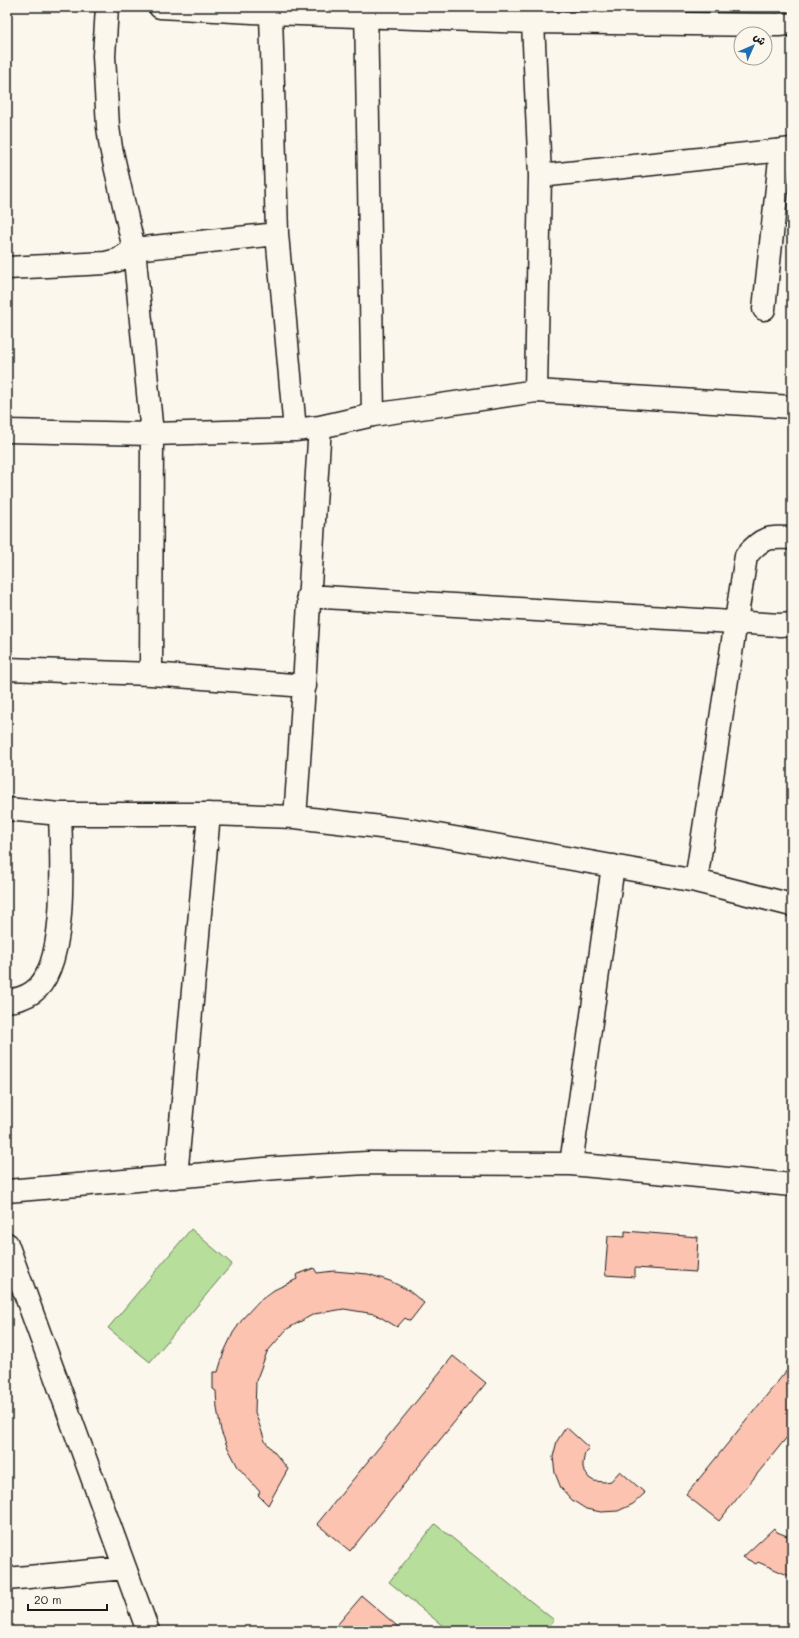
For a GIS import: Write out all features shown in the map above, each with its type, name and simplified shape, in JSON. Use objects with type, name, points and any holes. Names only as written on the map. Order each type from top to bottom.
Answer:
[{"type":"street","points":[[107,7],[104,56],[108,126],[111,148],[134,249],[152,434],[151,674]]},
{"type":"street","points":[[160,7],[271,13],[367,11],[533,22],[792,24]]},
{"type":"street","points":[[367,11],[373,415]]},
{"type":"street","points":[[271,13],[277,234],[295,430]]},
{"type":"street","points":[[533,22],[540,176],[536,391]]},
{"type":"street","points":[[540,176],[787,149],[764,309]]},
{"type":"street","points":[[7,268],[106,263],[118,260],[134,249],[277,234]]},
{"type":"street","points":[[7,431],[152,434],[295,430],[320,427],[373,415],[536,391],[792,406]]},
{"type":"street","points":[[295,817],[305,686],[308,596],[320,427]]},
{"type":"street","points":[[696,881],[746,556],[758,543],[768,538],[792,538]]},
{"type":"street","points":[[308,596],[736,622],[792,624]]},
{"type":"street","points":[[7,669],[151,674],[305,686]]},
{"type":"street","points":[[7,809],[60,814],[209,814],[295,817],[415,830],[696,881],[792,905]]},
{"type":"street","points":[[7,1001],[34,992],[44,979],[50,963],[56,941],[62,897],[60,814]]},
{"type":"street","points":[[176,1177],[209,814]]},
{"type":"street","points":[[571,1164],[613,866]]},
{"type":"street","points":[[7,1191],[367,1163],[571,1164],[792,1185]]},
{"type":"street","points":[[7,1244],[148,1631]]},
{"type":"street","points":[[7,1579],[124,1568]]},
{"type":"green space","points":[[191,1229],[232,1264],[150,1362],[108,1328]]},
{"type":"green space","points":[[435,1524],[554,1620],[546,1631],[449,1631],[389,1582]]},
{"type":"building","points":[[625,1231],[698,1237],[696,1272],[635,1268],[635,1277],[605,1275],[608,1236],[625,1237]]},
{"type":"building","points":[[314,1268],[317,1273],[334,1271],[368,1274],[390,1281],[408,1290],[424,1303],[410,1321],[405,1318],[397,1327],[375,1314],[344,1309],[314,1314],[287,1329],[267,1352],[256,1381],[255,1412],[265,1441],[288,1469],[268,1505],[258,1495],[260,1492],[238,1467],[227,1446],[221,1431],[216,1391],[213,1389],[213,1372],[218,1372],[224,1352],[233,1333],[244,1317],[258,1302],[274,1290],[297,1279],[296,1275]]},
{"type":"building","points":[[453,1356],[486,1383],[350,1551],[317,1524]]},
{"type":"building","points":[[792,1364],[792,1431],[719,1521],[686,1495]]},
{"type":"building","points":[[566,1427],[589,1448],[585,1452],[583,1469],[589,1478],[594,1481],[611,1481],[620,1471],[645,1493],[633,1504],[618,1511],[601,1512],[586,1509],[572,1500],[561,1488],[555,1473],[553,1457],[557,1441]]},
{"type":"building","points":[[774,1528],[777,1532],[792,1538],[792,1577],[758,1562],[756,1564],[743,1557]]},
{"type":"building","points":[[362,1596],[403,1631],[332,1631]]}]
